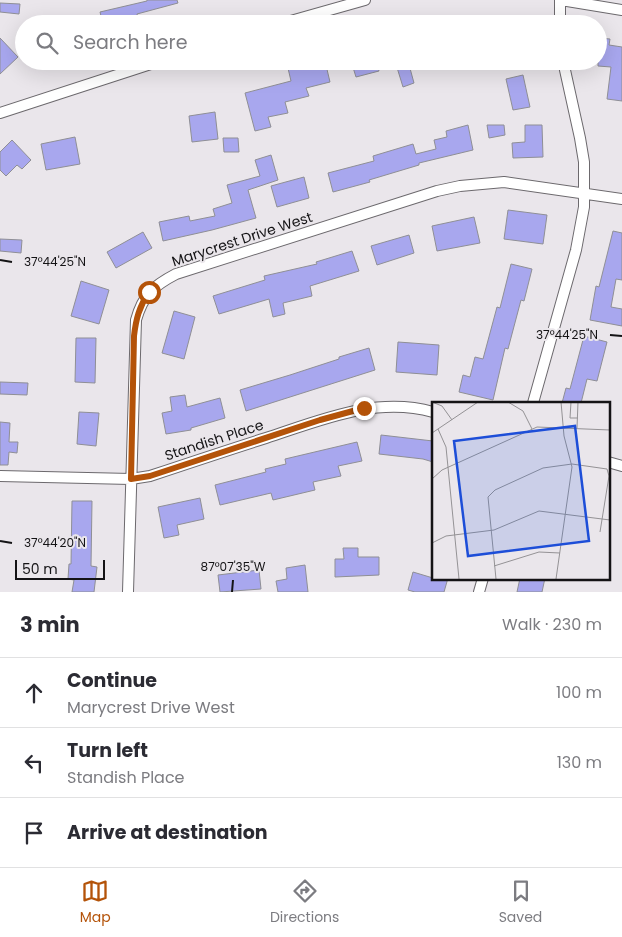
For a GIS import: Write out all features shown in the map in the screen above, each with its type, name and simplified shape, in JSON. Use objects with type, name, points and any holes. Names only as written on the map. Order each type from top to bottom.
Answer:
[{"type":"street","points":[[312,15],[365,0]]},
{"type":"street","points":[[560,15],[561,0],[622,10]]},
{"type":"street","points":[[0,113],[132,70]]},
{"type":"street","points":[[533,402],[576,250],[584,207],[584,162],[564,70]]},
{"type":"street","name":"Marycrest Drive West","points":[[128,592],[134,336],[140,305],[149,292],[161,282],[186,271],[437,191],[460,186],[504,182],[585,192],[622,199]]},
{"type":"street","name":"Standish Place","points":[[0,476],[131,479],[150,476],[320,420],[364,408],[408,407],[432,412]]},
{"type":"building","points":[[177,0],[178,3],[137,15],[101,15],[100,12],[147,1]]},
{"type":"building","points":[[0,3],[20,4],[19,14],[0,12]]},
{"type":"building","points":[[0,38],[15,54],[15,60],[0,74]]},
{"type":"building","points":[[607,39],[610,39],[609,45],[622,47],[622,101],[607,99],[611,67],[607,67]]},
{"type":"building","points":[[288,70],[327,70],[330,82],[306,88],[309,96],[285,102],[288,113],[268,117],[271,127],[255,131],[245,93],[291,81]]},
{"type":"building","points":[[354,70],[379,71],[356,77]]},
{"type":"building","points":[[398,70],[410,70],[414,83],[403,87]]},
{"type":"building","points":[[523,75],[530,107],[513,110],[506,79]]},
{"type":"building","points":[[215,112],[218,139],[192,142],[189,116]]},
{"type":"building","points":[[468,125],[473,150],[419,163],[419,165],[369,180],[370,182],[333,192],[328,173],[374,161],[373,156],[413,144],[416,154],[436,149],[434,140],[447,137],[446,131]]},
{"type":"building","points":[[487,125],[504,125],[505,135],[489,138]]},
{"type":"building","points":[[525,125],[542,125],[543,157],[513,158],[512,143],[525,142]]},
{"type":"building","points":[[75,137],[80,164],[46,170],[41,144]]},
{"type":"building","points":[[223,138],[238,138],[239,152],[224,152]]},
{"type":"building","points":[[12,140],[31,160],[22,169],[17,165],[6,176],[0,170],[0,152]]},
{"type":"building","points":[[271,155],[278,180],[248,190],[256,218],[163,241],[159,222],[189,216],[190,221],[215,216],[213,209],[232,203],[227,185],[260,176],[255,160]]},
{"type":"building","points":[[304,177],[309,198],[277,207],[271,186]]},
{"type":"building","points":[[508,210],[547,215],[543,244],[504,239]]},
{"type":"building","points":[[474,217],[480,243],[437,251],[432,226]]},
{"type":"building","points":[[613,231],[622,233],[622,280],[616,279],[611,307],[622,309],[622,326],[590,320],[596,286],[599,287]]},
{"type":"building","points":[[143,232],[152,248],[116,268],[107,252]]},
{"type":"building","points":[[409,235],[414,253],[377,265],[371,246]]},
{"type":"building","points":[[0,239],[22,240],[21,253],[0,251]]},
{"type":"building","points":[[352,251],[359,271],[310,286],[312,296],[283,303],[285,314],[273,317],[269,299],[219,314],[213,296],[265,280],[264,276],[317,264],[316,262]]},
{"type":"building","points":[[511,264],[532,269],[524,301],[521,300],[508,349],[505,348],[493,400],[459,392],[463,375],[470,377],[475,357],[483,359],[497,307],[500,308]]},
{"type":"building","points":[[81,281],[109,290],[99,324],[71,316]]},
{"type":"building","points":[[174,311],[195,317],[184,359],[162,353]]},
{"type":"building","points":[[584,336],[607,342],[597,381],[587,379],[581,402],[562,402],[566,388],[570,389]]},
{"type":"building","points":[[76,338],[96,338],[95,383],[75,382]]},
{"type":"building","points":[[398,342],[439,345],[437,375],[396,372]]},
{"type":"building","points":[[369,348],[375,370],[246,411],[240,390]]},
{"type":"building","points":[[0,382],[28,383],[27,395],[0,394]]},
{"type":"building","points":[[185,395],[187,407],[220,398],[225,418],[191,428],[191,430],[166,434],[162,413],[172,411],[170,397]]},
{"type":"building","points":[[79,412],[99,413],[96,446],[77,444]]},
{"type":"building","points":[[0,422],[10,423],[9,442],[18,442],[17,453],[9,452],[8,465],[0,465]]},
{"type":"building","points":[[381,435],[432,441],[432,462],[379,454]]},
{"type":"building","points":[[357,442],[362,461],[338,466],[341,476],[313,482],[315,490],[273,500],[271,493],[220,505],[215,485],[266,472],[265,469],[286,464],[285,459]]},
{"type":"building","points":[[200,498],[204,519],[177,525],[179,535],[164,538],[158,507]]},
{"type":"building","points":[[72,501],[92,501],[91,566],[97,567],[94,592],[72,592],[74,580],[68,579],[69,564],[71,564]]},
{"type":"building","points":[[343,548],[358,548],[358,557],[379,557],[379,575],[335,577],[335,559],[344,559]]},
{"type":"building","points":[[305,565],[308,592],[278,592],[276,581],[287,579],[286,568]]},
{"type":"building","points":[[259,570],[261,589],[220,592],[218,575]]},
{"type":"building","points":[[413,572],[432,578],[432,580],[447,580],[444,592],[415,592],[408,590]]},
{"type":"building","points":[[520,580],[545,580],[542,592],[517,592]]},
{"type":"route","points":[[149,292],[140,305],[134,336],[131,479],[150,476],[320,420],[364,408]]}]
